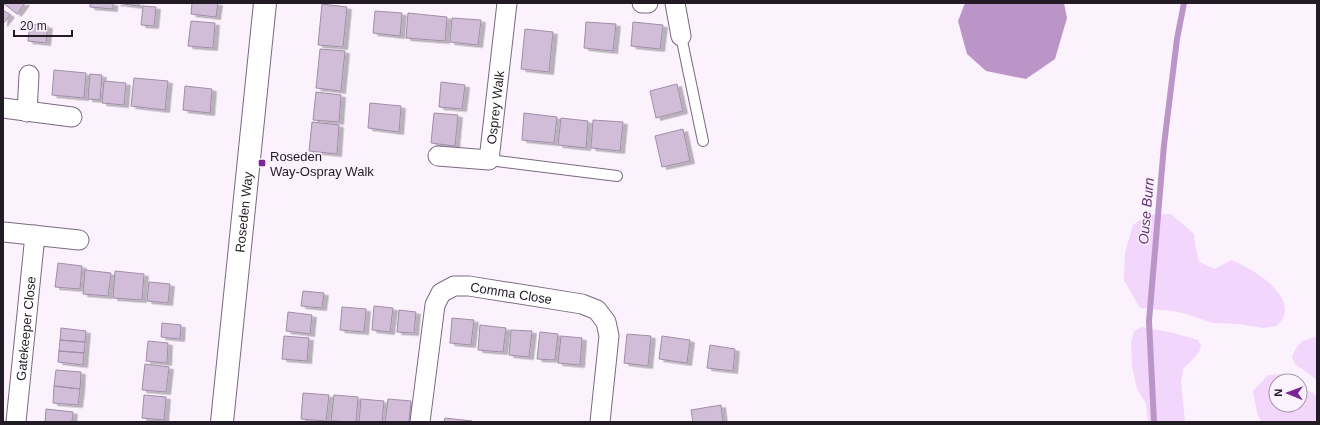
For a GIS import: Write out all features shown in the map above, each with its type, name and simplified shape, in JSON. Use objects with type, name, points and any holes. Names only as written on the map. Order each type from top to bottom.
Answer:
[{"type":"street","name":"Roseden Way","points":[[222,422],[265,3]]},
{"type":"street","name":"Osprey Walk","points":[[438,156],[489,160],[506,3]]},
{"type":"street","points":[[642,3],[648,3]]},
{"type":"street","points":[[675,3],[681,36]]},
{"type":"street","points":[[27,112],[29,74]]},
{"type":"street","points":[[3,108],[27,112],[72,116]]},
{"type":"street","points":[[4,232],[79,240]]},
{"type":"street","name":"Gatekeeper Close","points":[[16,422],[35,235]]},
{"type":"street","name":"Comma Close","points":[[420,422],[435,306],[441,293],[454,286],[469,286],[582,304],[597,310],[606,322],[609,336],[600,422]]},
{"type":"lane","points":[[681,36],[704,141]]},
{"type":"lane","points":[[489,160],[617,176]]},
{"type":"shaded area","points":[[965,3],[1064,3],[1067,18],[1055,59],[1026,79],[986,71],[967,54],[958,21]]},
{"type":"shaded area","points":[[1171,214],[1194,234],[1199,262],[1215,269],[1231,260],[1258,274],[1275,289],[1282,298],[1285,307],[1284,316],[1277,326],[1263,328],[1238,324],[1213,323],[1173,311],[1140,308],[1124,280],[1125,253],[1133,225],[1148,215]]},
{"type":"shaded area","points":[[1142,327],[1174,333],[1198,340],[1201,346],[1199,352],[1183,369],[1181,382],[1185,422],[1148,422],[1146,404],[1137,389],[1132,366],[1131,342],[1134,331]]},
{"type":"shaded area","points":[[1317,337],[1317,380],[1295,364],[1292,357],[1298,345],[1307,339]]},
{"type":"shaded area","points":[[1268,375],[1268,413],[1308,413],[1308,391],[1317,396],[1317,422],[1261,422],[1257,413],[1253,391]]},
{"type":"building","points":[[3,3],[25,3],[17,14]]},
{"type":"building","points":[[90,3],[113,3],[113,9],[90,7]]},
{"type":"building","points":[[116,3],[139,3],[139,6]]},
{"type":"building","points":[[192,3],[218,3],[216,17],[191,14]]},
{"type":"building","points":[[322,4],[347,7],[343,47],[318,45]]},
{"type":"building","points":[[143,6],[156,7],[154,26],[141,25]]},
{"type":"building","points":[[3,10],[10,15],[3,24]]},
{"type":"building","points":[[375,11],[402,13],[400,36],[373,33]]},
{"type":"building","points":[[408,13],[447,17],[445,41],[406,38]]},
{"type":"building","points":[[452,18],[481,20],[478,45],[450,42]]},
{"type":"building","points":[[191,21],[215,23],[213,48],[188,46]]},
{"type":"building","points":[[586,22],[616,24],[613,51],[584,48]]},
{"type":"building","points":[[633,22],[663,25],[660,49],[631,46]]},
{"type":"building","points":[[30,24],[48,26],[46,43],[28,41]]},
{"type":"building","points":[[525,29],[553,32],[549,72],[521,69]]},
{"type":"building","points":[[320,49],[345,51],[341,91],[316,88]]},
{"type":"building","points":[[54,70],[86,73],[84,98],[52,95]]},
{"type":"building","points":[[90,74],[102,75],[100,100],[88,99]]},
{"type":"building","points":[[134,78],[168,81],[165,110],[131,106]]},
{"type":"building","points":[[104,81],[126,83],[124,105],[102,103]]},
{"type":"building","points":[[441,82],[465,85],[462,109],[439,107]]},
{"type":"building","points":[[677,84],[683,111],[656,118],[650,91]]},
{"type":"building","points":[[185,86],[212,89],[210,113],[183,110]]},
{"type":"building","points":[[316,92],[341,95],[339,122],[313,120]]},
{"type":"building","points":[[370,103],[401,106],[399,132],[368,128]]},
{"type":"building","points":[[434,113],[458,115],[455,146],[431,143]]},
{"type":"building","points":[[524,113],[557,117],[554,143],[522,140]]},
{"type":"building","points":[[561,118],[588,121],[586,148],[558,145]]},
{"type":"building","points":[[593,120],[623,122],[620,151],[591,148]]},
{"type":"building","points":[[312,122],[339,125],[337,154],[309,151]]},
{"type":"building","points":[[683,129],[690,161],[662,167],[655,136]]},
{"type":"building","points":[[58,263],[82,266],[80,289],[55,287]]},
{"type":"building","points":[[85,270],[111,273],[108,296],[83,294]]},
{"type":"building","points":[[115,271],[144,274],[142,300],[113,298]]},
{"type":"building","points":[[149,282],[170,284],[168,303],[147,301]]},
{"type":"building","points":[[303,291],[324,293],[322,308],[301,306]]},
{"type":"building","points":[[374,306],[393,308],[390,332],[372,330]]},
{"type":"building","points":[[342,307],[366,309],[364,332],[340,330]]},
{"type":"building","points":[[399,310],[416,312],[414,333],[397,332]]},
{"type":"building","points":[[288,312],[312,315],[310,334],[286,331]]},
{"type":"building","points":[[452,318],[474,320],[471,345],[450,343]]},
{"type":"building","points":[[162,323],[181,325],[180,339],[161,337]]},
{"type":"building","points":[[480,325],[506,328],[503,352],[478,350]]},
{"type":"building","points":[[61,328],[86,331],[85,342],[60,340]]},
{"type":"building","points":[[511,330],[532,331],[529,357],[509,355]]},
{"type":"building","points":[[540,332],[558,334],[555,360],[537,359]]},
{"type":"building","points":[[627,334],[651,336],[648,366],[624,363]]},
{"type":"building","points":[[284,336],[309,338],[307,361],[282,359]]},
{"type":"building","points":[[561,336],[582,338],[580,365],[558,363]]},
{"type":"building","points":[[662,336],[690,340],[687,363],[659,359]]},
{"type":"building","points":[[60,340],[85,342],[84,353],[59,351]]},
{"type":"building","points":[[148,341],[168,343],[167,363],[146,361]]},
{"type":"building","points":[[710,345],[735,349],[733,371],[707,368]]},
{"type":"building","points":[[59,351],[84,353],[83,365],[58,362]]},
{"type":"building","points":[[145,364],[169,367],[166,392],[142,390]]},
{"type":"building","points":[[56,370],[81,372],[80,389],[54,386]]},
{"type":"building","points":[[54,386],[80,389],[78,405],[53,403]]},
{"type":"building","points":[[303,393],[329,395],[326,421],[301,419]]},
{"type":"building","points":[[144,395],[166,397],[164,420],[142,418]]},
{"type":"building","points":[[334,395],[358,397],[356,422],[331,421]]},
{"type":"building","points":[[361,399],[384,401],[382,422],[359,422]]},
{"type":"building","points":[[388,399],[411,401],[409,422],[385,422]]},
{"type":"building","points":[[721,405],[723,422],[693,422],[691,410]]},
{"type":"building","points":[[46,409],[73,412],[72,422],[45,422]]},
{"type":"building","points":[[445,418],[472,421],[472,422],[444,422]]},
{"type":"waterway","name":"Ouse Burn","points":[[1154,422],[1149,321],[1164,145],[1177,39],[1184,3]]},
{"type":"place","name":"Roseden Way-Ospray Walk","points":[[262,163]]}]
